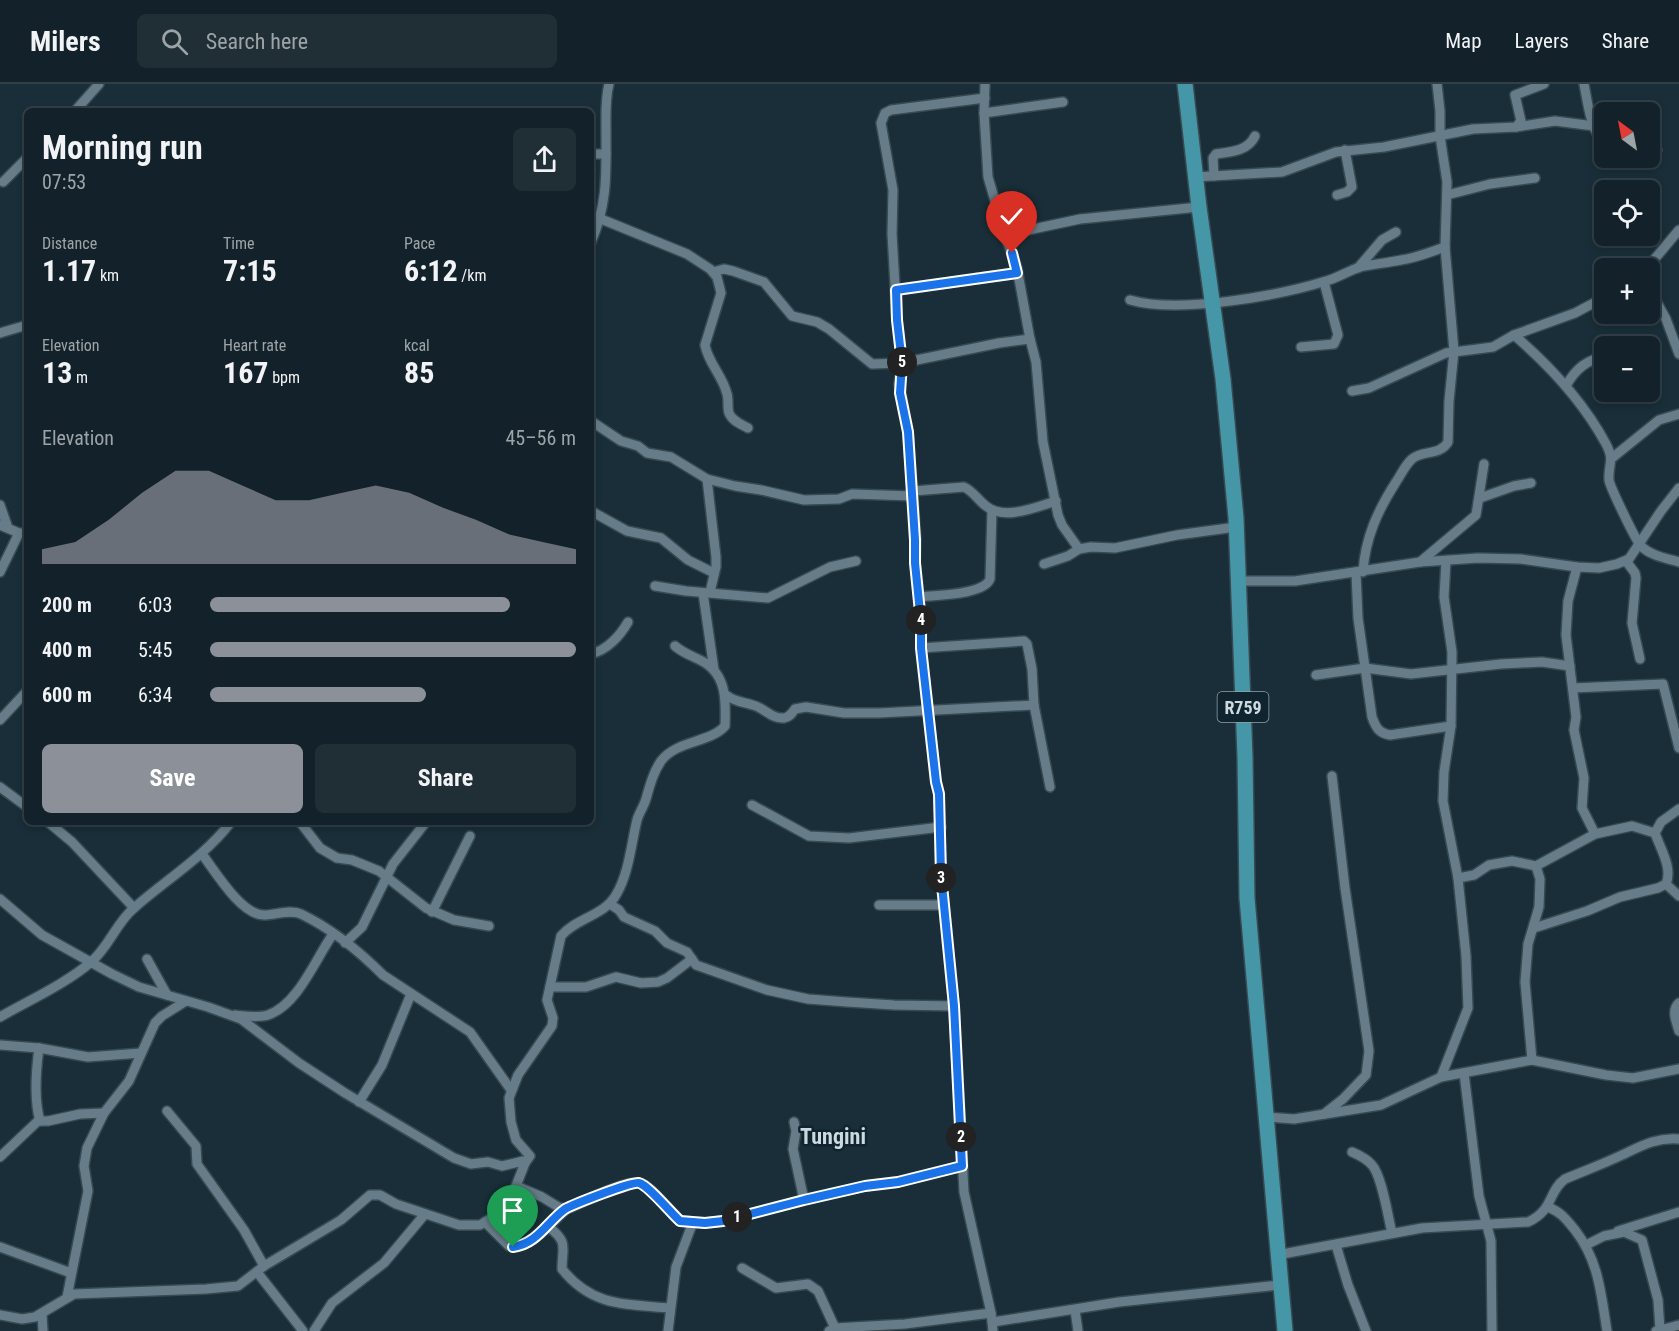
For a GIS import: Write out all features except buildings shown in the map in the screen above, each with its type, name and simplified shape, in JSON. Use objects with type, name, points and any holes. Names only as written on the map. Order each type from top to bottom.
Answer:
[{"type":"main road","name":"R759","points":[[1185,84],[1199,207],[1223,379],[1236,527],[1245,757],[1247,898],[1285,1331]]},
{"type":"street","points":[[78,108],[99,84]]},
{"type":"street","points":[[594,235],[601,219],[605,198],[606,97],[609,84]]},
{"type":"street","points":[[985,84],[984,113],[988,177],[1015,261],[1036,362],[1043,442],[1056,501],[1062,525],[1079,549]]},
{"type":"street","points":[[1437,84],[1440,136],[1448,195],[1445,247],[1454,351],[1448,442],[1439,450],[1413,458],[1385,499],[1371,528],[1360,572],[1358,618],[1375,727],[1381,733],[1390,735],[1451,726]]},
{"type":"street","points":[[1516,127],[1521,121],[1515,95],[1544,84]]},
{"type":"street","points":[[1196,177],[1282,172],[1345,150],[1384,147],[1473,129],[1516,127],[1555,121],[1594,126],[1584,84]]},
{"type":"street","points":[[984,98],[891,110],[883,117],[881,123],[892,184],[892,234],[902,363],[900,393],[908,432],[921,648],[939,794],[941,875],[954,1006],[964,1192],[992,1322]]},
{"type":"street","points":[[984,113],[1063,102]]},
{"type":"street","points":[[1214,176],[1216,154],[1241,149],[1252,143],[1255,136]]},
{"type":"street","points":[[1337,195],[1352,188],[1345,150]]},
{"type":"street","points":[[594,154],[606,154]]},
{"type":"street","points":[[3,182],[24,161]]},
{"type":"street","points":[[1448,195],[1490,184],[1535,178]]},
{"type":"street","points":[[1005,235],[1080,219],[1199,207]]},
{"type":"street","points":[[601,219],[687,254],[701,262],[717,277],[721,293],[705,345],[706,352],[722,379],[728,395],[729,413],[738,423],[748,428]]},
{"type":"street","points":[[1655,258],[1679,230]]},
{"type":"street","points":[[1358,268],[1382,240],[1396,232]]},
{"type":"street","points":[[1130,300],[1145,304],[1212,302],[1258,297],[1324,282],[1358,268],[1402,260],[1445,247]]},
{"type":"street","points":[[713,272],[724,269],[764,282],[792,316],[817,322],[829,328],[870,364],[902,363],[1030,339]]},
{"type":"street","points":[[896,290],[1017,273]]},
{"type":"street","points":[[1300,347],[1334,344],[1337,340],[1338,335],[1324,282]]},
{"type":"street","points":[[1352,391],[1369,388],[1440,355],[1454,351],[1489,348],[1514,335],[1575,313],[1594,303]]},
{"type":"street","points":[[1660,308],[1679,354]]},
{"type":"street","points":[[0,333],[24,326]]},
{"type":"street","points":[[1514,335],[1552,369],[1588,415],[1607,445],[1611,458],[1610,483],[1639,544],[1655,555],[1679,562]]},
{"type":"street","points":[[1566,386],[1579,368],[1594,360]]},
{"type":"street","points":[[1611,458],[1659,420],[1679,414]]},
{"type":"street","points":[[594,423],[621,441],[638,446],[646,453],[671,457],[707,479],[804,500],[839,499],[852,494],[913,493],[964,487],[992,510],[1005,512],[1056,501]]},
{"type":"street","points":[[1420,562],[1476,515],[1484,464]]},
{"type":"street","points":[[514,1163],[516,1138],[508,1105],[511,1090],[525,1064],[552,1026],[554,1018],[547,1000],[560,939],[563,933],[610,904],[622,883],[638,818],[646,801],[651,778],[660,763],[671,751],[724,728],[726,695],[714,670],[706,593],[714,573],[716,557],[707,479]]},
{"type":"street","points":[[1480,498],[1531,483]]},
{"type":"street","points":[[1237,581],[1295,581],[1420,562],[1478,558],[1521,559],[1599,568],[1626,561],[1679,488]]},
{"type":"street","points":[[0,505],[4,527],[23,533],[0,572]]},
{"type":"street","points":[[919,597],[960,593],[982,589],[988,585],[992,510]]},
{"type":"street","points":[[594,513],[627,531],[661,538],[688,560],[714,573]]},
{"type":"street","points":[[1044,564],[1068,556],[1079,549],[1122,547],[1177,535],[1236,527]]},
{"type":"street","points":[[655,586],[770,598],[830,567],[856,561]]},
{"type":"street","points":[[1441,1077],[1468,1008],[1467,956],[1458,878],[1443,801],[1444,772],[1451,726],[1452,652],[1444,597],[1446,561]]},
{"type":"street","points":[[1626,561],[1636,578],[1632,623],[1640,658]]},
{"type":"street","points":[[1577,567],[1568,601],[1566,635],[1576,719],[1575,730],[1584,778],[1582,809],[1595,834]]},
{"type":"street","points":[[594,653],[608,646],[623,631],[628,622]]},
{"type":"street","points":[[921,648],[1024,641],[1027,644],[1032,669],[1034,705],[1050,787]]},
{"type":"street","points":[[675,646],[684,654],[702,661],[714,670]]},
{"type":"street","points":[[1316,675],[1365,668],[1411,674],[1501,664],[1542,662],[1570,666]]},
{"type":"street","points":[[1573,688],[1663,684],[1679,748]]},
{"type":"street","points":[[0,720],[24,694]]},
{"type":"street","points":[[726,695],[735,701],[755,706],[773,717],[782,718],[791,716],[795,709],[800,708],[860,713],[1034,705]]},
{"type":"street","points":[[1323,1116],[1366,1075],[1369,1052],[1345,888],[1332,776]]},
{"type":"street","points":[[0,788],[24,805]]},
{"type":"street","points":[[752,805],[809,836],[849,838],[941,827]]},
{"type":"street","points":[[1666,884],[1667,867],[1655,833],[1661,822],[1679,809]]},
{"type":"street","points":[[52,825],[72,842],[134,908]]},
{"type":"street","points":[[0,1017],[92,962],[106,946],[119,924],[134,908],[202,854],[228,825]]},
{"type":"street","points":[[302,825],[320,848],[337,858],[362,863],[387,877],[432,912],[454,920],[489,926]]},
{"type":"street","points":[[345,943],[362,927],[393,864],[424,825]]},
{"type":"street","points":[[1458,878],[1474,875],[1489,865],[1512,861],[1536,866],[1595,834],[1632,826],[1655,833]]},
{"type":"street","points":[[432,912],[470,836]]},
{"type":"street","points":[[202,854],[224,884],[248,909],[262,915],[296,912],[333,934],[383,975],[470,1032],[511,1090]]},
{"type":"street","points":[[1532,1060],[1525,982],[1528,944],[1539,907],[1540,879],[1536,866]]},
{"type":"street","points":[[1666,884],[1679,896]]},
{"type":"street","points":[[1534,928],[1579,914],[1620,897],[1652,890],[1666,884]]},
{"type":"street","points":[[0,899],[42,935],[79,957],[139,987],[241,1019],[299,1063],[461,1161],[471,1164],[485,1162],[502,1166],[525,1162]]},
{"type":"street","points":[[610,904],[624,917],[655,931],[671,945],[687,952],[699,966],[789,996],[894,1005],[954,1006]]},
{"type":"street","points":[[879,906],[944,905]]},
{"type":"street","points":[[232,1015],[268,1015],[282,1006],[299,989],[333,934]]},
{"type":"street","points":[[147,959],[167,996]]},
{"type":"street","points":[[550,987],[586,987],[616,977],[641,982],[658,982],[692,959]]},
{"type":"street","points":[[360,1102],[382,1065],[411,994]]},
{"type":"street","points":[[67,1298],[88,1191],[84,1166],[85,1155],[104,1113],[129,1081],[158,1018],[186,1001]]},
{"type":"street","points":[[1679,1003],[1675,1006],[1674,1011],[1679,1030]]},
{"type":"street","points":[[0,1045],[39,1048],[88,1057],[141,1053]]},
{"type":"street","points":[[39,1048],[36,1065],[38,1082],[36,1098],[40,1121]]},
{"type":"street","points":[[1265,1117],[1294,1119],[1381,1106],[1441,1077],[1532,1060],[1633,1078],[1679,1070]]},
{"type":"street","points":[[1464,1073],[1479,1196],[1491,1241],[1492,1331]]},
{"type":"street","points":[[166,1111],[196,1146],[197,1164],[244,1230],[260,1269],[303,1331]]},
{"type":"street","points":[[0,1157],[34,1123],[80,1114],[104,1113]]},
{"type":"street","points":[[794,1122],[796,1131],[793,1149],[804,1200]]},
{"type":"street","points":[[0,1315],[22,1319],[42,1314],[74,1294],[231,1287],[244,1282],[260,1269],[341,1220],[370,1195],[380,1195],[396,1204],[459,1225],[473,1226],[485,1222],[493,1217],[516,1186],[530,1155],[516,1138]]},
{"type":"street","points":[[1277,1255],[1422,1228],[1528,1222],[1537,1218],[1548,1207],[1559,1183],[1565,1179],[1640,1145],[1666,1138],[1679,1139]]},
{"type":"street","points":[[1352,1152],[1371,1162],[1375,1168],[1392,1233]]},
{"type":"street","points":[[485,1222],[513,1247],[527,1243],[549,1227],[566,1209],[623,1185],[638,1182],[643,1184],[683,1222],[723,1221],[804,1200],[865,1186],[898,1182],[962,1166]]},
{"type":"street","points":[[516,1186],[566,1209]]},
{"type":"street","points":[[1548,1207],[1561,1212],[1593,1258],[1607,1331]]},
{"type":"street","points":[[1586,1245],[1604,1236],[1679,1212]]},
{"type":"street","points":[[314,1330],[332,1303],[384,1263],[425,1214]]},
{"type":"street","points":[[668,1331],[676,1268],[693,1222]]},
{"type":"street","points":[[549,1227],[563,1240],[562,1269],[593,1296],[620,1304],[670,1308]]},
{"type":"street","points":[[1604,1236],[1624,1232],[1642,1240],[1658,1300],[1660,1330]]},
{"type":"street","points":[[1336,1245],[1348,1285],[1366,1331]]},
{"type":"street","points":[[0,1247],[71,1273]]},
{"type":"street","points":[[742,1268],[776,1288],[808,1284],[818,1291],[832,1329],[905,1324],[992,1322],[1119,1302],[1280,1285]]},
{"type":"street","points":[[1075,1310],[1078,1331]]},
{"type":"street","points":[[42,1314],[43,1331]]},
{"type":"street","points":[[1654,1331],[1679,1325]]},
{"type":"district","name":"Tungini","points":[[833,1136]]},
{"type":"route","points":[[513,1247],[527,1243],[549,1227],[566,1209],[630,1183],[643,1184],[680,1221],[714,1223],[804,1200],[865,1186],[898,1182],[962,1166],[954,1006],[941,875],[939,794],[921,648],[908,432],[899,384],[902,363],[896,290],[1017,273],[1012,253]]}]
